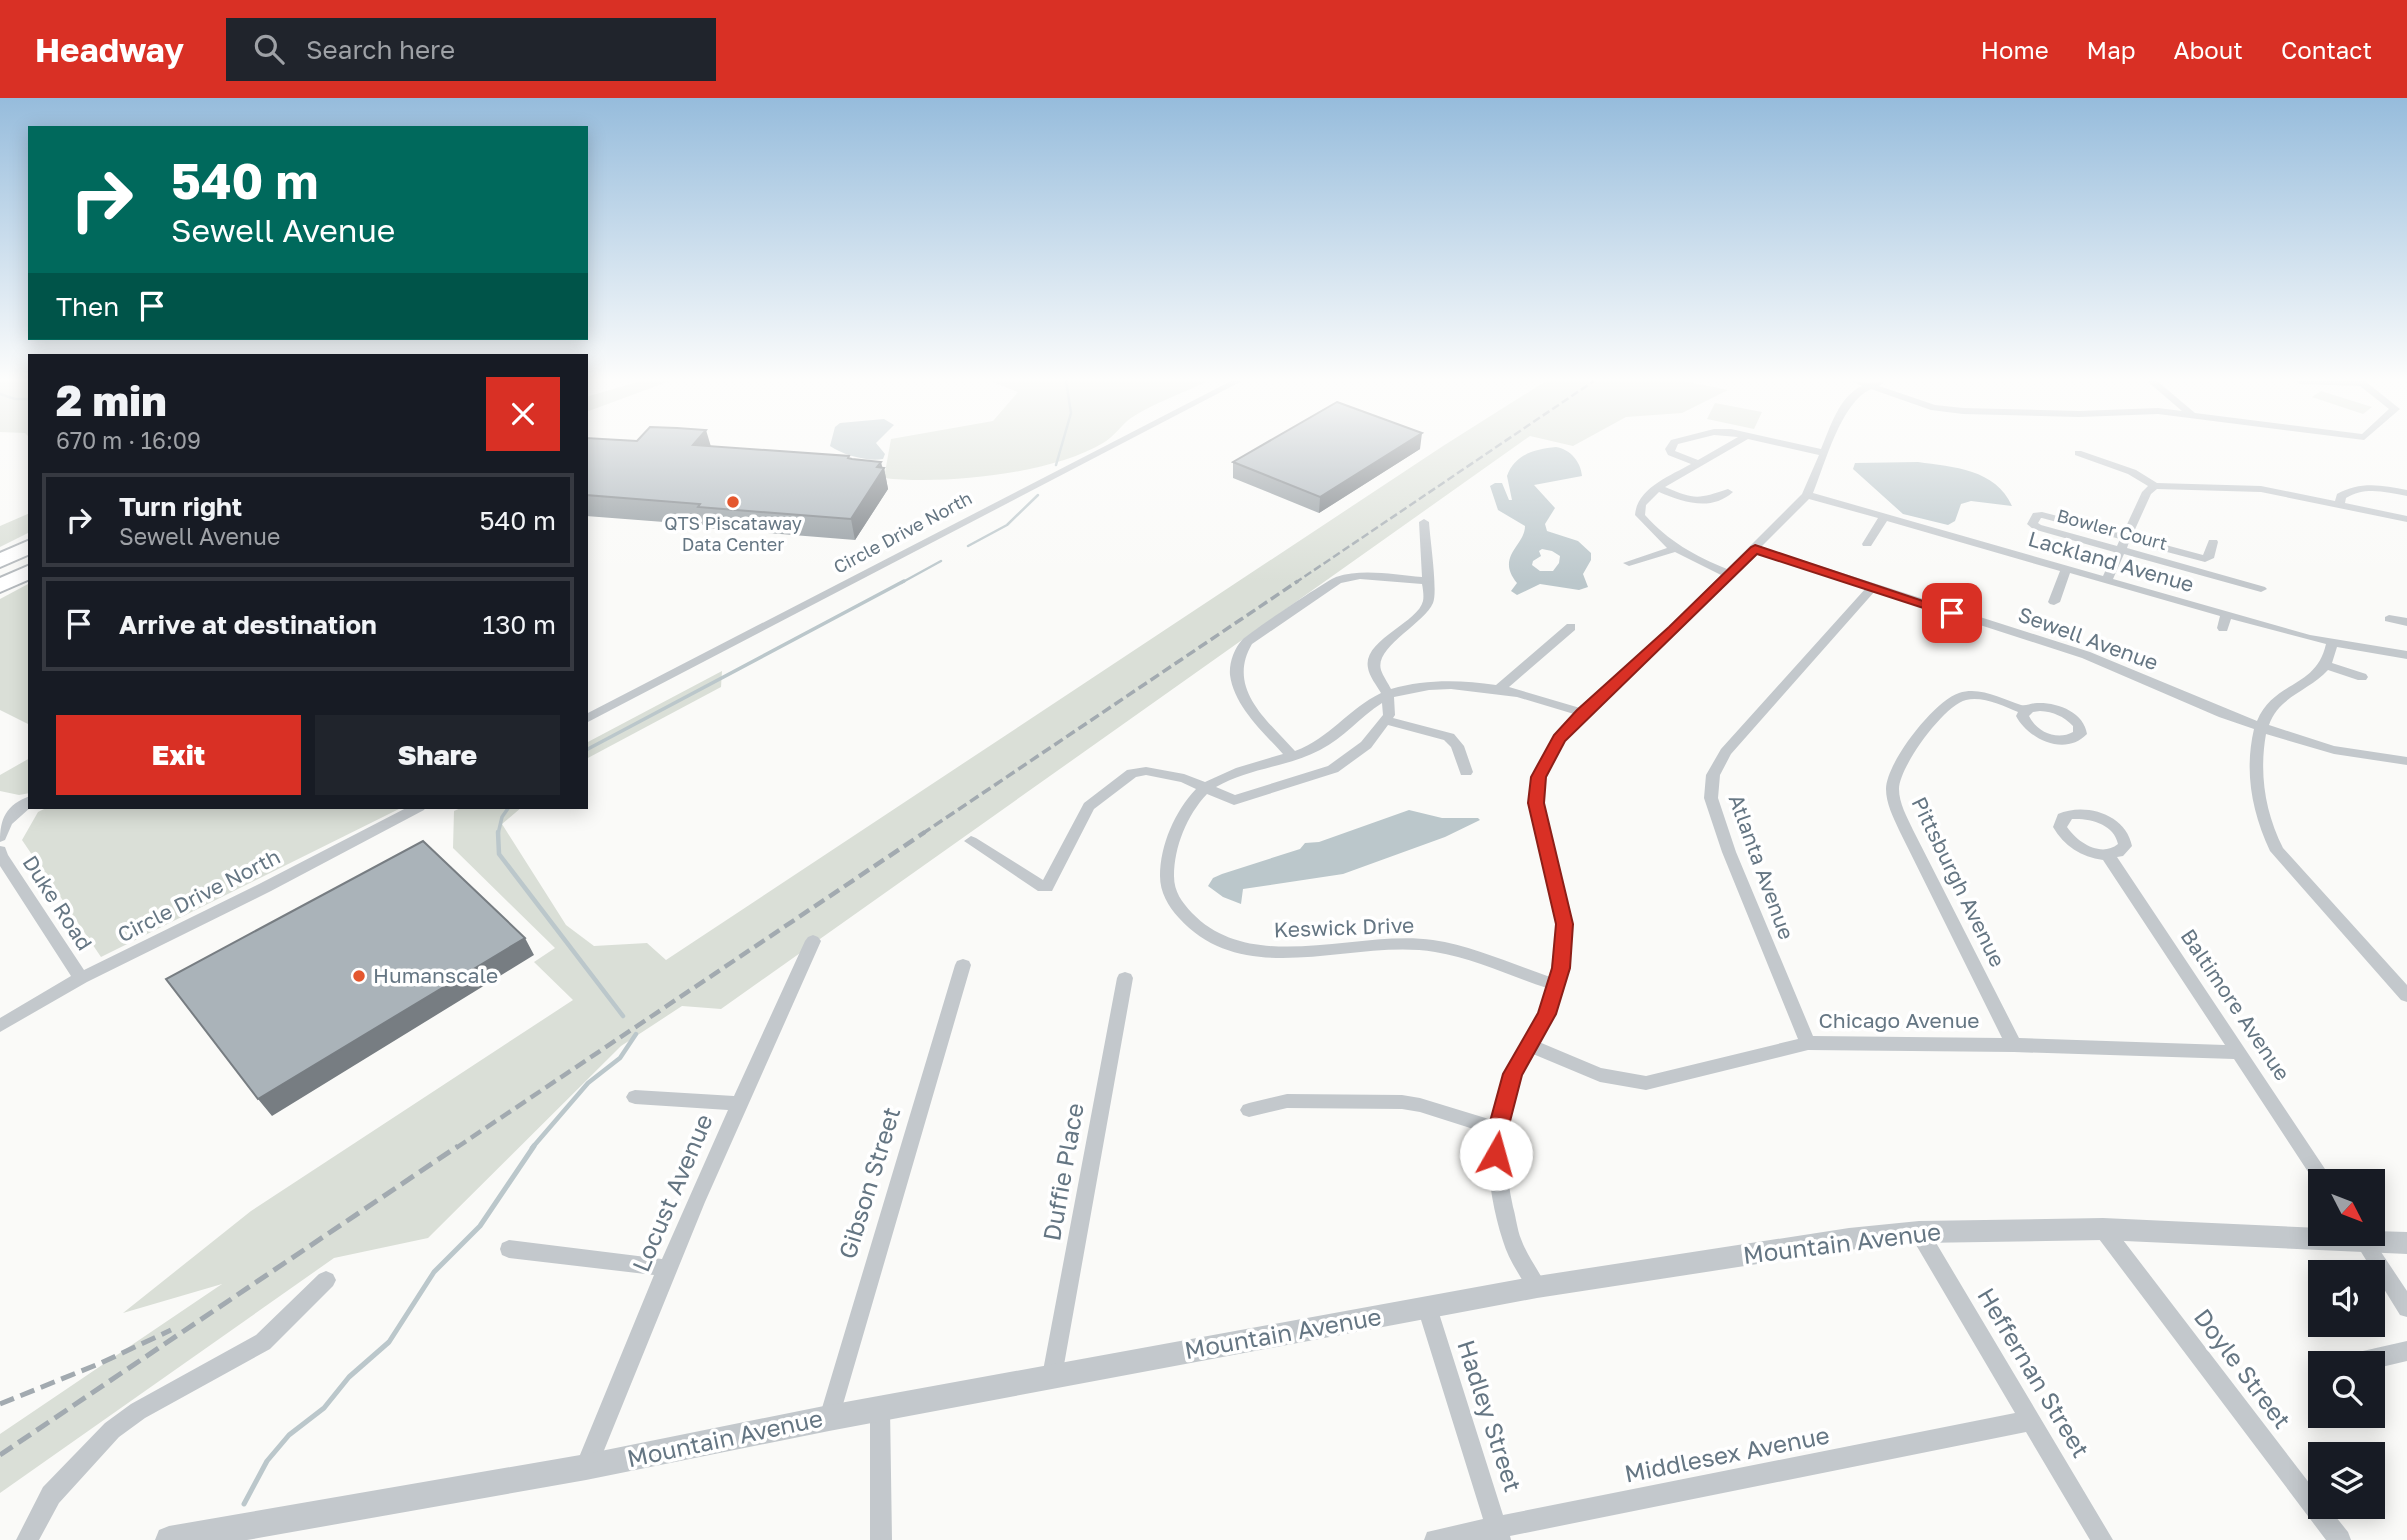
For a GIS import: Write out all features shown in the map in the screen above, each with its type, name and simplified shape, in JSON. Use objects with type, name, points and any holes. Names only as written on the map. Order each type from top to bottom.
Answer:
[{"type":"highway","points":[[0,561],[28,547]]},
{"type":"highway","points":[[0,586],[28,572]]},
{"type":"street","name":"Circle Drive North","points":[[588,718],[1107,448]]},
{"type":"street","points":[[1670,448],[1671,453],[1698,463]]},
{"type":"street","points":[[1724,448],[1658,488],[1641,504],[1640,515],[1653,531],[1674,549],[1730,575]]},
{"type":"street","points":[[1802,448],[1824,453]]},
{"type":"street","points":[[1537,1287],[1512,1241],[1499,1184],[1496,1154],[1498,1129],[1513,1074],[1547,1014],[1561,968],[1565,924],[1536,803],[1539,777],[1547,757],[1559,739],[1583,713],[1730,575],[1807,495],[1826,448]]},
{"type":"street","points":[[2078,453],[2132,472],[2155,486],[2261,489],[2407,519]]},
{"type":"street","points":[[2106,581],[2147,492],[2155,486]]},
{"type":"street","points":[[1658,488],[1697,502],[1717,499],[1728,492]]},
{"type":"street","points":[[2339,505],[2341,496],[2355,488],[2379,488],[2407,493]]},
{"type":"street","name":"Lackland Avenue","points":[[1807,495],[2332,643],[2407,655]]},
{"type":"street","name":"Bowler Court","points":[[2213,542],[2208,558],[2205,559],[2040,514],[2036,515],[2032,524],[2261,589]]},
{"type":"street","points":[[1867,544],[1884,517]]},
{"type":"street","points":[[971,841],[1047,887],[1052,883],[1089,806],[1124,778],[1146,771],[1184,778],[1229,799],[1240,799],[1333,769],[1366,745],[1388,715],[1387,693],[1374,669],[1376,655],[1426,607],[1429,581],[1424,522]]},
{"type":"street","points":[[1629,563],[1674,549]]},
{"type":"street","name":"Sewell Avenue","points":[[1755,549],[2086,655],[2259,728],[2334,750],[2402,761]]},
{"type":"street","points":[[2054,603],[2066,569]]},
{"type":"street","points":[[1293,757],[1237,688],[1234,670],[1240,650],[1247,642],[1338,580],[1360,576],[1429,581]]},
{"type":"street","name":"Atlanta Avenue","points":[[1808,1043],[1729,852],[1711,798],[1713,775],[1726,752],[1872,588]]},
{"type":"street","points":[[2223,628],[2227,614]]},
{"type":"street","points":[[2389,619],[2407,622]]},
{"type":"street","points":[[1499,689],[1571,627]]},
{"type":"street","points":[[2332,643],[2327,665],[2271,707],[2259,728],[2257,750],[2264,824],[2277,852],[2407,996]]},
{"type":"street","points":[[2327,665],[2362,677]]},
{"type":"street","points":[[1205,787],[1293,757],[1329,739],[1366,706],[1387,693],[1433,685],[1499,689],[1583,713]]},
{"type":"street","name":"Pittsburgh Avenue","points":[[2014,1045],[1906,830],[1895,801],[1893,784],[1901,762],[1948,703],[1960,696],[1977,696],[2026,710]]},
{"type":"street","points":[[1385,720],[1449,737],[1457,746],[1466,772]]},
{"type":"street","points":[[2402,761],[2407,772]]},
{"type":"street","name":"Keswick Drive","points":[[1205,787],[1189,807],[1178,828],[1169,854],[1167,874],[1170,894],[1203,932],[1253,952],[1289,953],[1404,944],[1435,946],[1556,985]]},
{"type":"street","points":[[0,837],[2,827],[13,812],[28,802]]},
{"type":"street","name":"Circle Drive North","points":[[0,1026],[81,978],[415,809]]},
{"type":"street","name":"Duke Road","points":[[0,851],[81,978]]},
{"type":"street","name":"Baltimore Avenue","points":[[2107,854],[2316,1169]]},
{"type":"street","name":"Locust Avenue","points":[[586,1467],[738,1103],[813,941]]},
{"type":"street","name":"Gibson Street","points":[[829,1418],[964,965]]},
{"type":"street","name":"Duffie Place","points":[[1052,1376],[1125,978]]},
{"type":"street","name":"Chicago Avenue","points":[[1529,1045],[1625,1083],[1646,1083],[1808,1043],[2014,1045],[2239,1052]]},
{"type":"street","points":[[635,1097],[738,1103]]},
{"type":"street","points":[[1249,1110],[1287,1101],[1402,1102],[1420,1104],[1498,1129]]},
{"type":"street","name":"Mountain Avenue","points":[[169,1540],[586,1467],[880,1408],[1537,1287],[1849,1239],[1919,1232],[2103,1229],[2308,1236]]},
{"type":"street","name":"Doyle Street","points":[[2103,1229],[2340,1540]]},
{"type":"street","name":"Heffernan Street","points":[[1919,1232],[2102,1540]]},
{"type":"street","name":"Mountain Avenue","points":[[2385,1241],[2407,1243]]},
{"type":"street","points":[[2367,1246],[2407,1307]]},
{"type":"street","points":[[509,1250],[667,1268]]},
{"type":"street","points":[[27,1540],[51,1495],[112,1430],[138,1411],[263,1342],[326,1280]]},
{"type":"street","name":"Hadley Street","points":[[1427,1307],[1499,1534]]},
{"type":"street","points":[[2385,1356],[2407,1351]]},
{"type":"street","points":[[880,1408],[881,1540]]},
{"type":"street","name":"Middlesex Avenue","points":[[1435,1540],[1499,1534],[2029,1421]]},
{"type":"shaded area","points":[[835,448],[880,448],[885,454],[883,459],[870,460]]},
{"type":"shaded area","points":[[889,448],[1092,448],[1056,463],[996,475],[936,480],[884,478]]},
{"type":"shaded area","points":[[1440,448],[1513,448],[721,1009],[682,1006],[621,1046],[428,1238],[334,1258],[0,1493],[0,1434],[222,1284],[123,1313],[251,1211],[573,1000],[534,962],[555,948],[453,848],[454,811],[520,809],[502,824],[566,925],[594,946],[647,943],[666,960]]},
{"type":"shaded area","points":[[1562,448],[1577,461],[1582,476],[1534,485],[1555,508],[1545,524],[1547,531],[1578,541],[1591,553],[1591,560],[1583,574],[1588,587],[1579,590],[1540,584],[1517,595],[1511,591],[1517,583],[1511,574],[1510,558],[1521,540],[1525,526],[1498,510],[1490,486],[1502,483],[1509,500],[1512,500],[1507,476],[1515,462],[1533,451]],"holes":[[[1542,549],[1560,556],[1553,571],[1540,571],[1532,565],[1533,561],[1541,556],[1539,551]]]},
{"type":"shaded area","points":[[1918,462],[1959,468],[1984,477],[2005,494],[2012,506],[1971,501],[1961,504],[1955,521],[1948,525],[1903,514],[1853,469],[1855,463]]},
{"type":"shaded area","points":[[28,514],[28,533],[0,547],[0,526]]},
{"type":"shaded area","points":[[28,584],[28,724],[0,710],[0,599]]},
{"type":"shaded area","points":[[722,671],[721,687],[588,758],[588,742]]},
{"type":"shaded area","points":[[28,759],[28,793],[19,795],[0,791],[0,775]]},
{"type":"shaded area","points":[[44,809],[399,809],[101,957],[22,840],[38,812]]},
{"type":"shaded area","points":[[1409,810],[1442,818],[1480,820],[1445,837],[1343,874],[1243,889],[1241,904],[1223,897],[1208,886],[1213,878],[1222,874],[1300,849],[1305,843],[1319,842]]},
{"type":"building","name":"QTS Piscataway Data Center","points":[[588,448],[740,448],[849,456],[848,458],[852,459],[881,462],[877,467],[884,468],[851,519],[698,507],[700,504],[588,495]]},
{"type":"building","points":[[1257,448],[1398,448],[1320,497],[1233,462]]},
{"type":"building","name":"Humanscale","points":[[423,841],[525,938],[258,1099],[166,979]]},
{"type":"waterway","points":[[1056,465],[1061,448]]},
{"type":"waterway","points":[[968,546],[1007,525],[1038,495]]},
{"type":"waterway","points":[[901,583],[941,561]]},
{"type":"waterway","points":[[588,749],[904,581]]},
{"type":"waterway","points":[[498,834],[502,817],[508,809]]},
{"type":"waterway","points":[[498,834],[499,854],[623,1016]]},
{"type":"waterway","points":[[532,1148],[588,1083],[620,1058],[636,1034]]},
{"type":"waterway","points":[[244,1504],[267,1461],[289,1435],[324,1408],[349,1377],[389,1342],[434,1272],[480,1226],[534,1146]]},
{"type":"railway","points":[[1295,583],[1494,448]]},
{"type":"railway","points":[[922,834],[1298,581]]},
{"type":"railway","points":[[456,1148],[925,832]]},
{"type":"railway","points":[[0,1455],[458,1146]]},
{"type":"railway","points":[[0,1404],[101,1363],[171,1330]]},
{"type":"place","name":"QTS Piscataway Data Center","points":[[733,502]]},
{"type":"place","name":"Humanscale","points":[[359,976]]},
{"type":"route","points":[[1496,1154],[1503,1104],[1513,1074],[1547,1014],[1561,968],[1565,924],[1536,803],[1539,777],[1547,757],[1559,739],[1755,549],[1952,613]]}]
